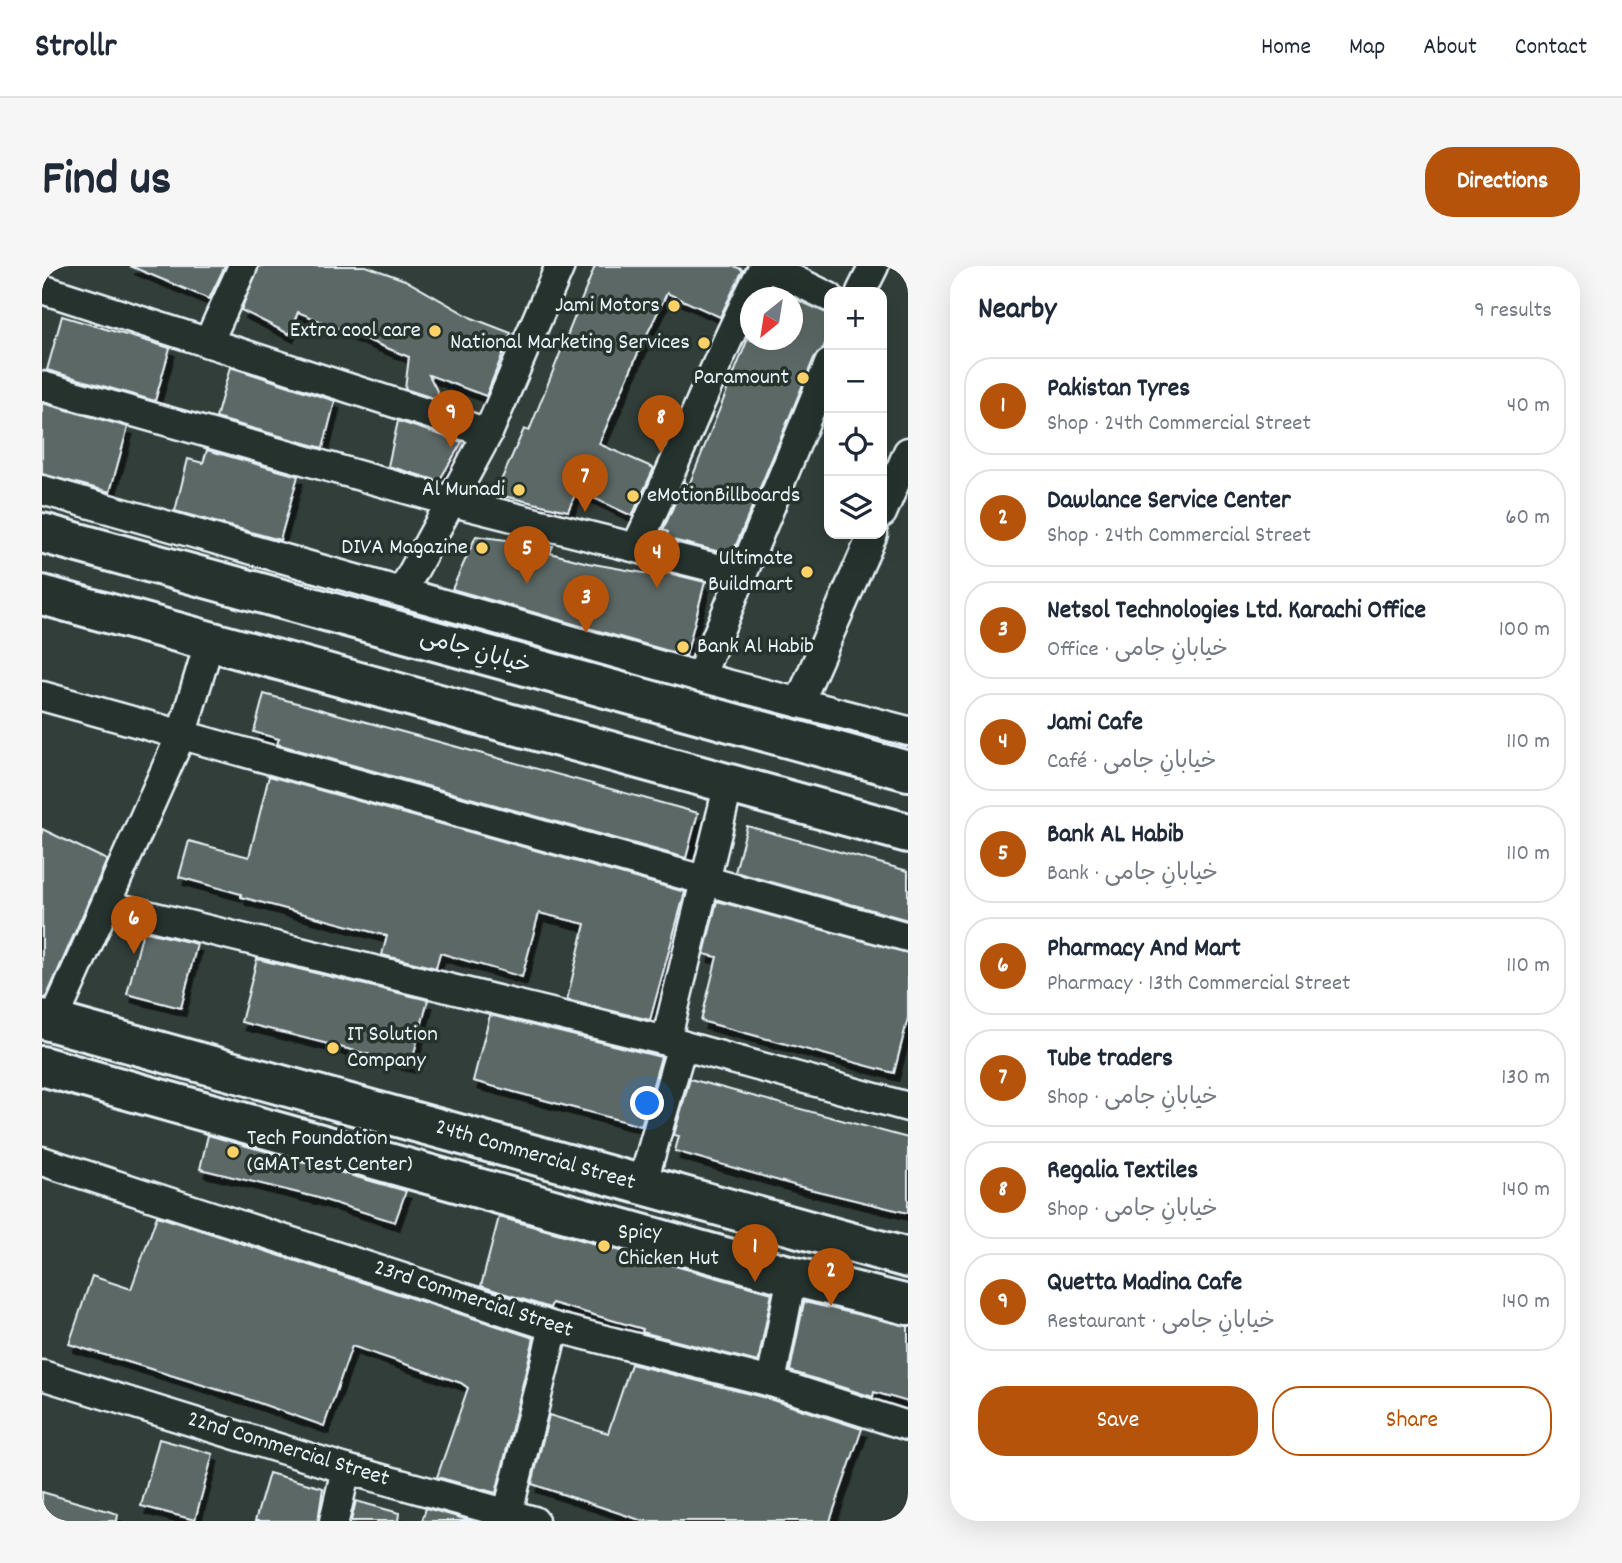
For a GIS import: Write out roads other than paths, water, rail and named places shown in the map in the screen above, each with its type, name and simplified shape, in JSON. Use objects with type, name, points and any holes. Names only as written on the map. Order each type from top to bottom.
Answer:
[{"type":"street","points":[[50,266],[42,288],[488,433]]},
{"type":"street","points":[[208,342],[243,266]]},
{"type":"street","points":[[637,545],[672,473],[732,326],[765,266],[824,295]]},
{"type":"street","points":[[864,287],[874,266]]},
{"type":"street","points":[[402,592],[449,500],[488,433],[549,270]]},
{"type":"street","points":[[699,677],[824,376]]},
{"type":"street","points":[[42,386],[449,500],[740,573]]},
{"type":"street","points":[[887,501],[908,452]]},
{"type":"street","points":[[42,490],[699,677],[907,728]]},
{"type":"street","name":"خیابانِ جامی","points":[[42,533],[908,771]]},
{"type":"street","points":[[799,703],[871,539]]},
{"type":"street","points":[[42,596],[908,833]]},
{"type":"street","points":[[48,1020],[106,905],[182,733],[210,640]]},
{"type":"street","points":[[42,696],[908,937]]},
{"type":"street","points":[[642,1185],[674,1043],[703,880],[729,783]]},
{"type":"street","points":[[106,905],[674,1043],[908,1107]]},
{"type":"street","name":"24th Commercial Street","points":[[48,1020],[893,1253]]},
{"type":"street","name":"24th Commercial Street","points":[[42,1066],[792,1276],[891,1301]]},
{"type":"street","name":"23rd Commercial Street","points":[[42,1161],[554,1327],[771,1382],[908,1426]]},
{"type":"street","points":[[771,1382],[792,1276],[805,1263],[808,1251],[800,1228]]},
{"type":"street","points":[[891,1301],[860,1276],[859,1266],[861,1258],[893,1253]]},
{"type":"street","points":[[521,1517],[554,1327]]},
{"type":"street","name":"22nd Commercial Street","points":[[42,1375],[346,1469],[521,1517]]},
{"type":"street","points":[[334,1521],[346,1469]]},
{"type":"place","name":"Jami Motors","points":[[674,306]]},
{"type":"place","name":"Extra cool care","points":[[435,331]]},
{"type":"place","name":"National Marketing Services","points":[[704,343]]},
{"type":"place","name":"Paramount","points":[[803,378]]},
{"type":"place","name":"Quetta Madina Cafe","points":[[451,448]]},
{"type":"place","name":"Regalia Textiles","points":[[661,453]]},
{"type":"place","name":"Al Munadi","points":[[519,490]]},
{"type":"place","name":"eMotionBillboards","points":[[633,496]]},
{"type":"place","name":"Tube traders","points":[[585,512]]},
{"type":"place","name":"DIVA Magazine","points":[[482,548]]},
{"type":"place","name":"Ultimate Buildmart","points":[[807,572]]},
{"type":"place","name":"Bank AL Habib","points":[[527,584]]},
{"type":"place","name":"Jami Cafe","points":[[657,588]]},
{"type":"place","name":"Netsol Technologies Ltd. Karachi Office","points":[[586,633]]},
{"type":"place","name":"Bank Al Habib","points":[[683,647]]},
{"type":"place","name":"Pharmacy And Mart","points":[[134,954]]},
{"type":"place","name":"IT Solution Company","points":[[333,1048]]},
{"type":"place","name":"Tech Foundation (GMAT Test Center)","points":[[233,1152]]},
{"type":"place","name":"Spicy Chicken Hut","points":[[604,1246]]},
{"type":"place","name":"Pakistan Tyres","points":[[755,1282]]},
{"type":"place","name":"Dawlance Service Center","points":[[831,1306]]}]
